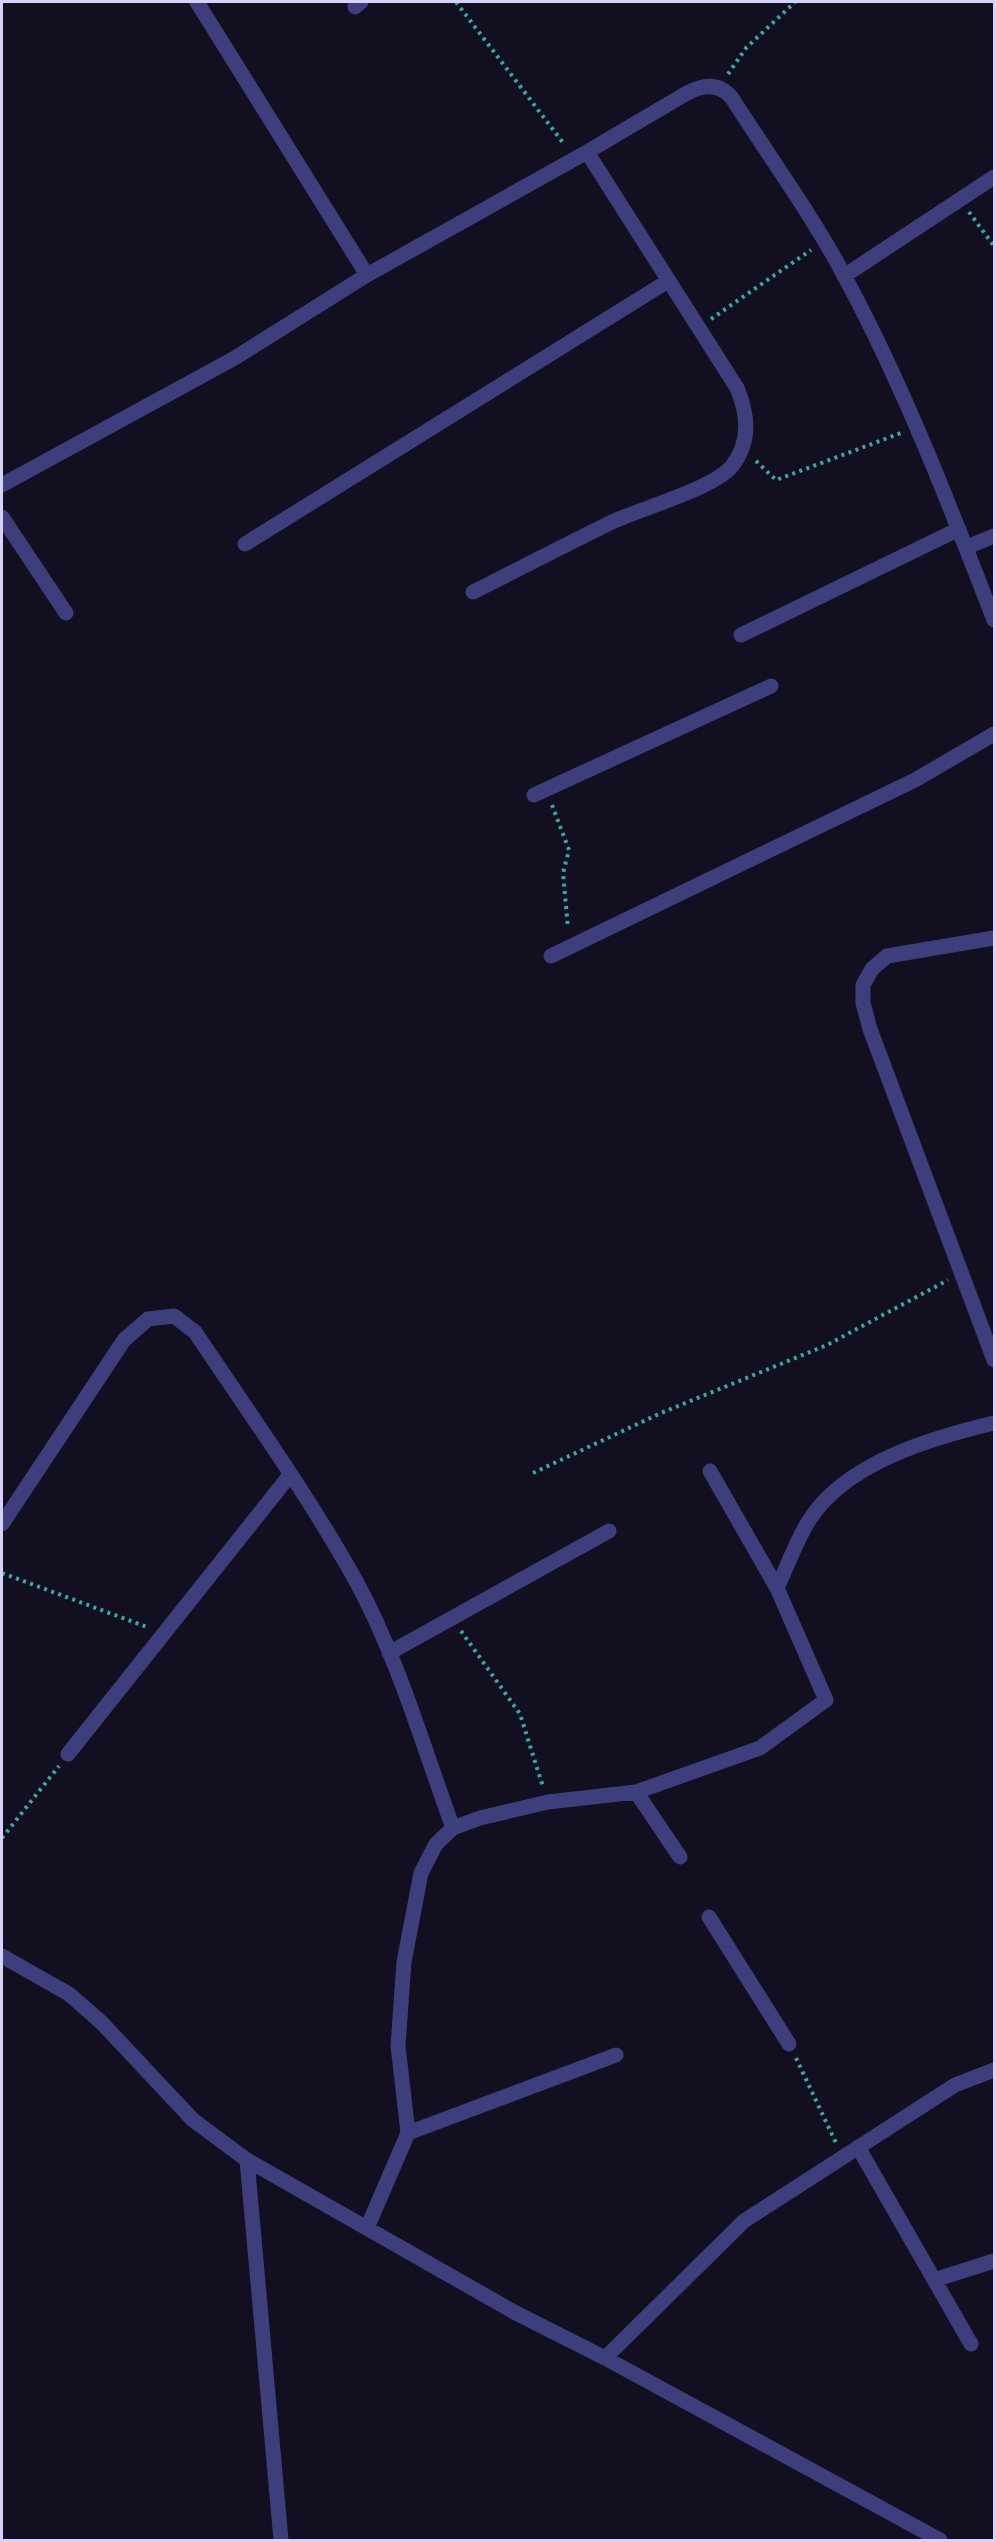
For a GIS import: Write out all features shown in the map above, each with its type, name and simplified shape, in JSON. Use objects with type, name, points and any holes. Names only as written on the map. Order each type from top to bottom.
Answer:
[{"type":"street","points":[[197,2],[367,275]]},
{"type":"street","points":[[2,485],[233,359],[367,275],[581,156],[697,88],[721,88],[732,98],[844,276],[918,427],[994,620]]},
{"type":"street","points":[[472,592],[620,519],[715,480],[730,468],[742,449],[746,426],[742,401],[737,388],[668,281],[581,156]]},
{"type":"street","points":[[844,276],[994,177]]},
{"type":"street","points":[[245,544],[668,281]]},
{"type":"street","points":[[2,517],[66,613]]},
{"type":"street","points":[[741,635],[959,529]]},
{"type":"street","points":[[966,547],[994,536]]},
{"type":"street","points":[[540,792],[771,686]]},
{"type":"street","points":[[551,956],[915,780],[994,734]]},
{"type":"street","points":[[994,938],[887,956],[872,969],[863,985],[863,1003],[870,1029],[963,1272],[994,1360]]},
{"type":"street","points":[[2,1524],[124,1340],[148,1319],[174,1316],[195,1332],[290,1475],[357,1582],[389,1653],[453,1828]]},
{"type":"street","points":[[777,1588],[809,1521],[832,1493],[850,1479],[870,1466],[935,1439],[994,1423]]},
{"type":"street","points":[[367,2228],[408,2133],[398,2046],[404,1962],[421,1873],[436,1844],[453,1828],[480,1818],[548,1802],[636,1792],[760,1748],[826,1700],[777,1588],[710,1471]]},
{"type":"street","points":[[68,1754],[290,1475]]},
{"type":"street","points":[[389,1653],[609,1531]]},
{"type":"street","points":[[636,1792],[681,1857]]},
{"type":"street","points":[[709,1917],[789,2043]]},
{"type":"street","points":[[2,1956],[69,1994],[101,2022],[193,2120],[247,2160],[514,2312],[605,2358],[940,2541]]},
{"type":"street","points":[[408,2133],[616,2055]]},
{"type":"street","points":[[605,2358],[744,2221],[955,2085],[994,2070]]},
{"type":"street","points":[[858,2147],[971,2344]]},
{"type":"street","points":[[247,2160],[281,2541]]},
{"type":"street","points":[[934,2280],[994,2261]]},
{"type":"path","points":[[456,2],[581,156]]},
{"type":"path","points":[[721,88],[737,59],[795,2]]},
{"type":"path","points":[[960,200],[994,246]]},
{"type":"path","points":[[699,328],[823,242]]},
{"type":"path","points":[[742,449],[776,480],[918,427]]},
{"type":"path","points":[[540,792],[569,850],[563,873],[570,947]]},
{"type":"path","points":[[533,1473],[661,1413],[827,1345],[963,1272]]},
{"type":"path","points":[[2,1573],[163,1633]]},
{"type":"path","points":[[452,1618],[520,1714],[548,1802]]},
{"type":"path","points":[[2,1838],[68,1754]]},
{"type":"path","points":[[789,2043],[843,2157]]}]
